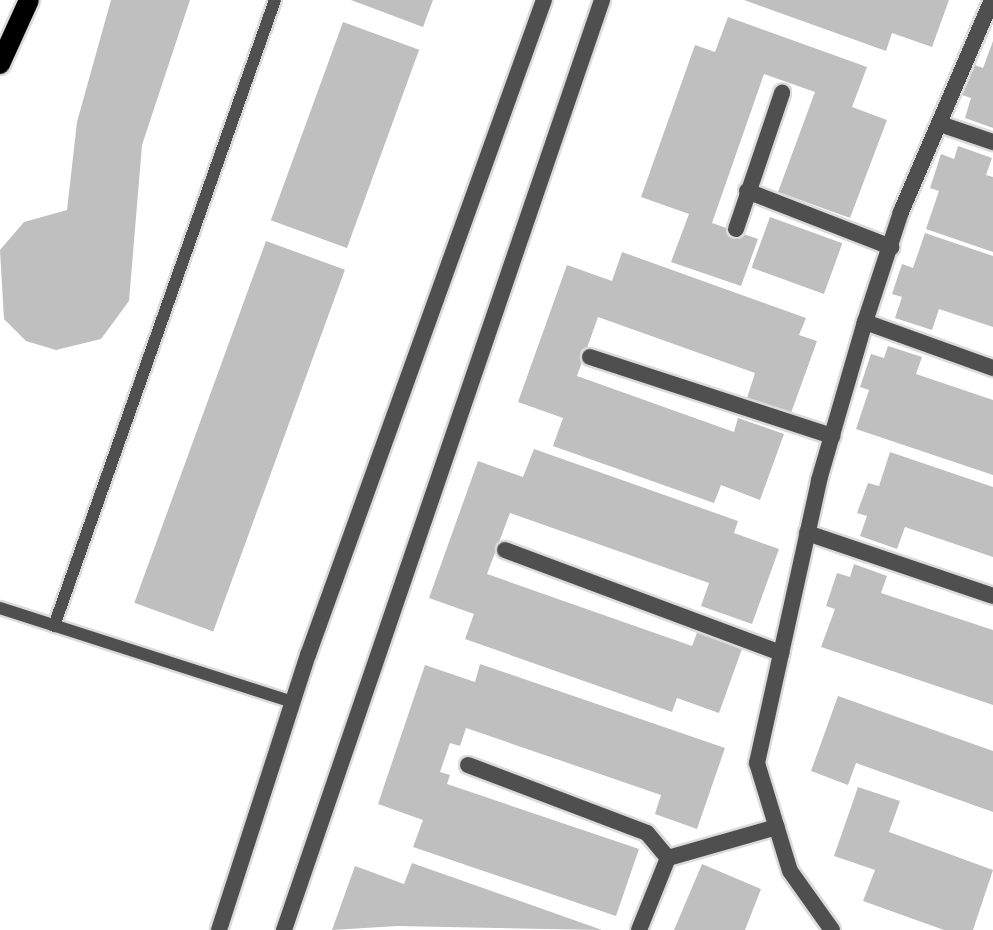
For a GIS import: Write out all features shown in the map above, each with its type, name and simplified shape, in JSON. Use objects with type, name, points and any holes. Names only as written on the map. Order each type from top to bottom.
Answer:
[{"type":"main road","points":[[0,64],[29,0]]},
{"type":"street","points":[[219,930],[292,702],[544,0]]},
{"type":"street","points":[[284,930],[602,0]]},
{"type":"street","points":[[832,930],[790,871],[757,763],[807,533],[865,322],[891,247],[992,0]]},
{"type":"street","points":[[736,229],[782,93]]},
{"type":"street","points":[[940,124],[993,142]]},
{"type":"street","points":[[747,191],[891,247]]},
{"type":"street","points":[[865,322],[993,368]]},
{"type":"street","points":[[590,357],[832,436]]},
{"type":"street","points":[[807,533],[993,596]]},
{"type":"street","points":[[505,550],[781,653]]},
{"type":"street","points":[[468,765],[647,833],[668,858]]},
{"type":"street","points":[[668,858],[777,827]]},
{"type":"street","points":[[639,930],[668,858]]},
{"type":"lane","points":[[54,626],[275,0]]},
{"type":"lane","points":[[0,608],[292,702]]},
{"type":"building","points":[[111,0],[190,0],[142,145],[129,301],[101,339],[56,350],[26,341],[4,319],[0,250],[24,222],[67,210],[77,122]]},
{"type":"building","points":[[351,0],[433,0],[423,27]]},
{"type":"building","points":[[744,0],[949,0],[932,47],[892,33],[886,51]]},
{"type":"building","points":[[728,17],[867,67],[852,107],[887,120],[850,218],[778,192],[815,92],[764,74],[712,223],[758,239],[741,286],[671,262],[689,214],[641,197],[695,45],[715,52]]},
{"type":"building","points":[[343,22],[419,50],[347,248],[271,220]]},
{"type":"building","points":[[993,41],[993,128],[965,118],[971,98],[962,95],[972,64],[983,68]]},
{"type":"building","points":[[958,146],[992,158],[986,175],[993,177],[993,252],[926,229],[939,191],[930,188],[941,154],[954,159]]},
{"type":"building","points":[[770,217],[842,243],[824,294],[752,268]]},
{"type":"building","points":[[925,233],[993,256],[993,327],[939,309],[932,330],[895,318],[902,297],[892,294],[902,264],[913,268]]},
{"type":"building","points":[[266,241],[345,270],[213,632],[134,603]]},
{"type":"building","points":[[622,252],[806,318],[799,335],[817,341],[791,413],[747,398],[755,373],[598,317],[577,376],[734,432],[738,418],[784,434],[760,500],[721,485],[714,503],[553,446],[563,418],[518,402],[567,265],[612,281]]},
{"type":"building","points":[[888,346],[922,357],[916,374],[993,400],[993,475],[856,429],[869,390],[860,387],[871,354],[884,358]]},
{"type":"building","points":[[534,449],[738,521],[734,533],[779,549],[752,624],[701,606],[709,583],[510,513],[487,574],[692,646],[698,630],[743,646],[719,713],[677,698],[672,712],[465,639],[474,614],[429,598],[478,461],[523,477]]},
{"type":"building","points":[[890,452],[993,487],[993,557],[905,527],[897,549],[860,536],[867,516],[857,513],[868,483],[879,486]]},
{"type":"building","points":[[854,564],[887,576],[881,593],[993,630],[993,705],[821,647],[835,609],[826,606],[837,573],[850,577]]},
{"type":"building","points":[[480,664],[725,748],[697,829],[655,814],[661,795],[466,728],[460,746],[450,743],[440,772],[450,775],[447,784],[639,849],[616,916],[413,847],[423,820],[378,804],[425,665],[475,682]]},
{"type":"building","points":[[838,696],[993,751],[993,812],[856,763],[848,785],[811,771]]},
{"type":"building","points":[[858,787],[900,801],[889,832],[993,870],[973,930],[944,930],[863,901],[875,870],[834,856]]},
{"type":"building","points":[[412,863],[602,930],[397,926],[332,930],[355,866],[404,884]]},
{"type":"building","points":[[702,864],[761,889],[745,930],[674,930]]}]
